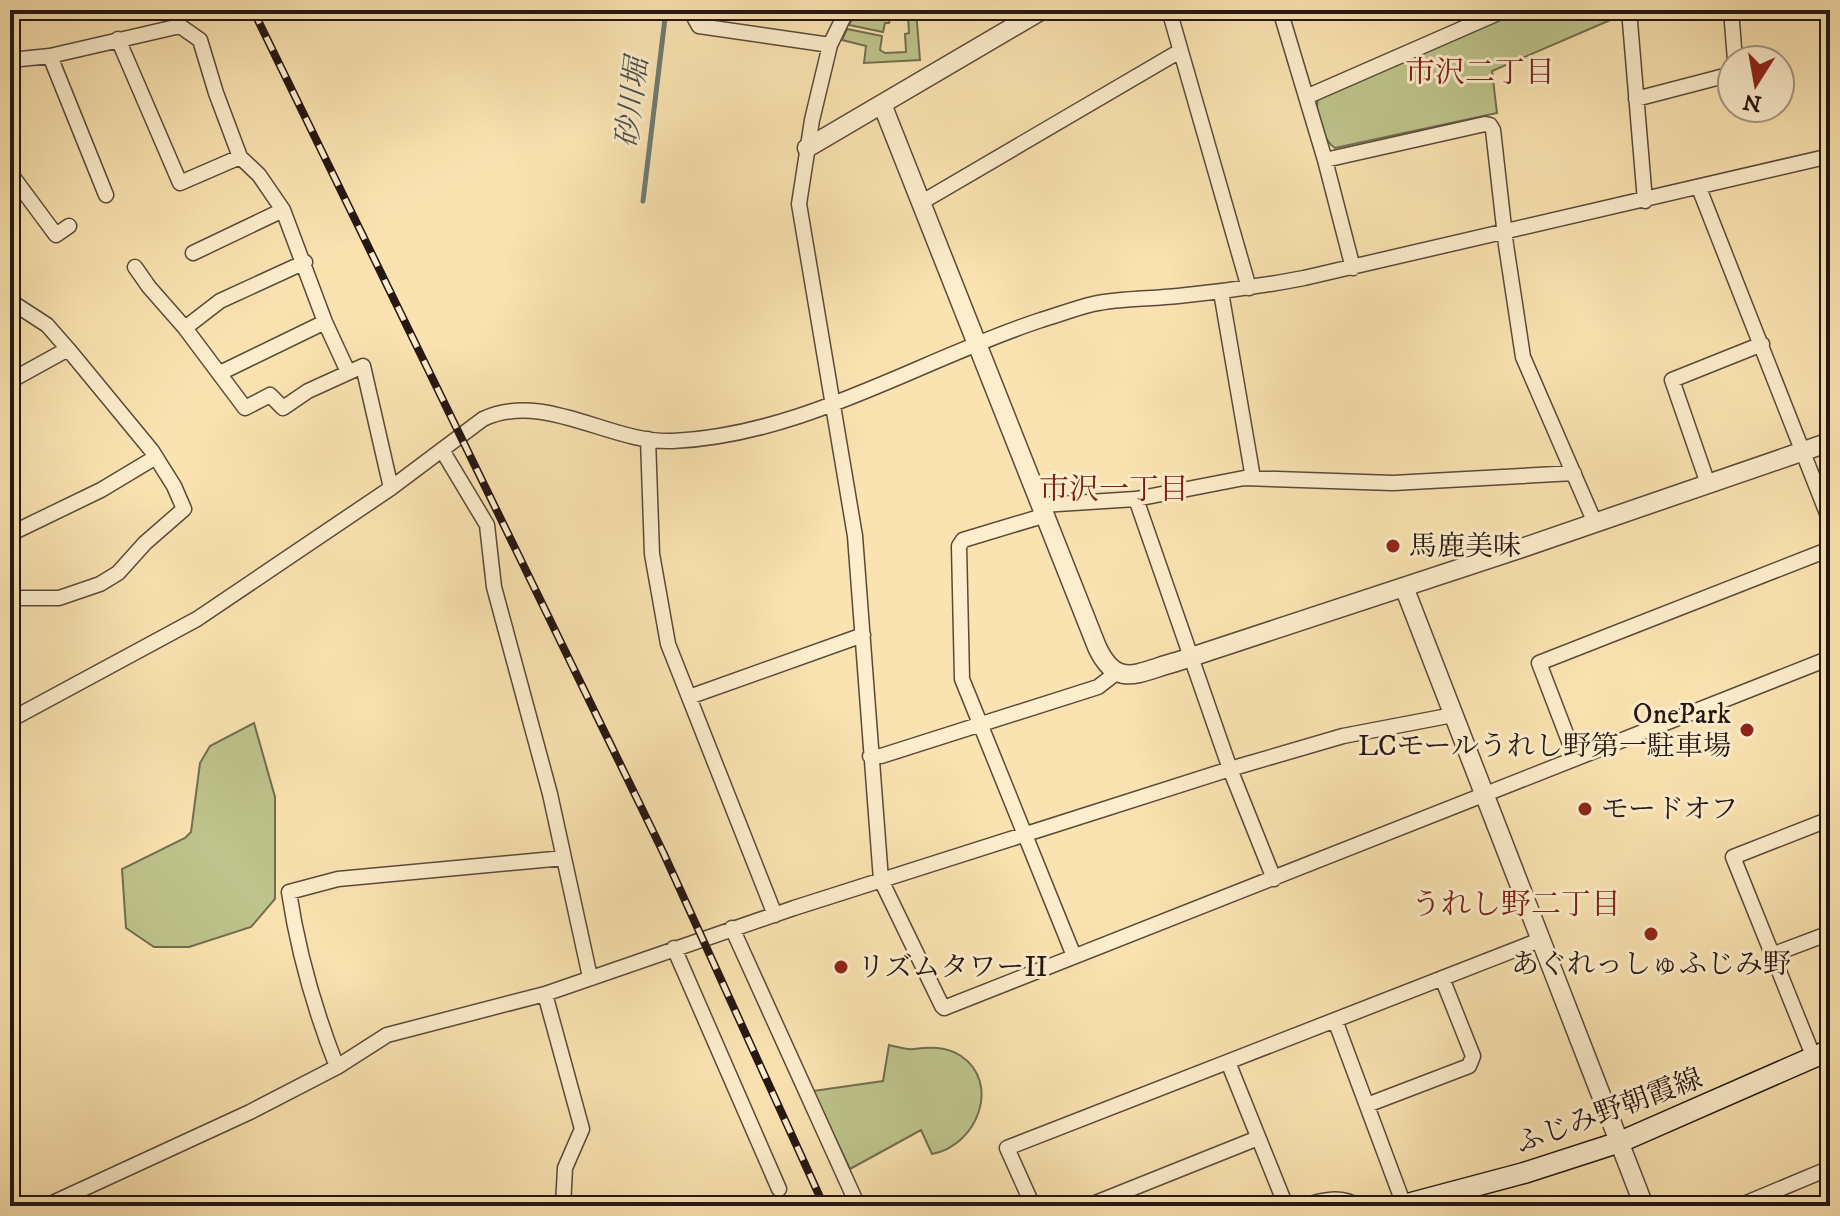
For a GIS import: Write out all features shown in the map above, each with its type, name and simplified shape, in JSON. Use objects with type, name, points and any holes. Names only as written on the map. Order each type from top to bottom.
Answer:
[{"type":"main road","name":"ふじみ野朝霞線","points":[[1402,1206],[1524,1173],[1620,1142],[1822,1054]]},
{"type":"street","points":[[696,10],[695,19],[699,26],[830,45]]},
{"type":"street","points":[[847,10],[830,45],[807,148],[799,204],[855,536],[881,880],[944,1008],[1830,658]]},
{"type":"street","points":[[807,148],[1042,10]]},
{"type":"street","points":[[1169,10],[1249,288]]},
{"type":"street","points":[[1280,10],[1325,160],[1353,268]]},
{"type":"street","points":[[1306,97],[1505,10]]},
{"type":"street","points":[[1629,10],[1645,201]]},
{"type":"street","points":[[1731,10],[1734,44]]},
{"type":"street","points":[[10,60],[50,56],[180,26],[200,40],[240,157],[259,175],[283,210],[325,322],[348,372]]},
{"type":"street","points":[[118,39],[180,183],[240,157]]},
{"type":"street","points":[[922,202],[1180,51]]},
{"type":"street","points":[[50,56],[106,195]]},
{"type":"street","points":[[1636,99],[1716,78]]},
{"type":"street","points":[[882,104],[1097,647],[1110,669],[1116,673],[1131,674],[1191,657],[1830,442]]},
{"type":"street","points":[[1325,160],[1490,125],[1500,175],[1523,357],[1595,523]]},
{"type":"street","points":[[10,720],[197,619],[391,488],[483,419],[505,412],[542,413],[648,439],[672,441],[703,438],[769,424],[832,405],[979,343],[1094,304],[1221,292],[1353,268],[1830,156]]},
{"type":"street","points":[[10,173],[56,235],[69,226]]},
{"type":"street","points":[[1699,188],[1830,521]]},
{"type":"street","points":[[193,253],[283,210]]},
{"type":"street","points":[[185,328],[220,301],[305,262]]},
{"type":"street","points":[[135,267],[245,408],[270,395],[283,408],[308,391],[363,366],[391,488]]},
{"type":"street","points":[[1221,292],[1253,478]]},
{"type":"street","points":[[10,301],[47,325],[68,349],[156,457],[184,509],[145,543],[118,573],[100,584],[59,598],[10,598]]},
{"type":"street","points":[[220,373],[325,322]]},
{"type":"street","points":[[1708,484],[1672,380],[1762,344]]},
{"type":"street","points":[[10,381],[68,349]]},
{"type":"street","points":[[648,439],[652,554],[668,644],[775,915]]},
{"type":"street","points":[[442,450],[487,525],[497,601],[550,794],[590,977]]},
{"type":"street","points":[[10,534],[101,490],[156,457]]},
{"type":"street","points":[[1074,956],[960,672],[959,546],[963,540],[1044,510],[1136,499],[1253,478],[1393,483],[1574,473]]},
{"type":"street","points":[[1136,499],[1230,769],[1274,879]]},
{"type":"street","points":[[1575,757],[1539,663],[1830,549]]},
{"type":"street","points":[[1404,587],[1644,1206]]},
{"type":"street","points":[[689,697],[863,635]]},
{"type":"street","points":[[870,756],[881,756],[1098,687],[1116,673]]},
{"type":"street","points":[[46,1206],[155,1157],[337,1067],[387,1035],[545,994],[732,928],[1230,769],[1343,736],[1453,715]]},
{"type":"street","points":[[1822,1054],[1774,954],[1733,857],[1830,819]]},
{"type":"street","points":[[337,1067],[321,1026],[294,926],[289,892],[338,879],[564,858]]},
{"type":"street","points":[[732,928],[858,1206]]},
{"type":"street","points":[[1774,954],[1830,933]]},
{"type":"street","points":[[1033,1206],[1007,1148],[1540,940]]},
{"type":"street","points":[[674,948],[779,1189]]},
{"type":"street","points":[[1367,1105],[1469,1066],[1472,1062],[1473,1056],[1442,978]]},
{"type":"street","points":[[545,994],[582,1129],[565,1168],[563,1206]]},
{"type":"street","points":[[1335,1020],[1402,1206]]},
{"type":"street","points":[[1228,1062],[1286,1206]]},
{"type":"street","points":[[1088,1206],[1258,1138]]},
{"type":"street","points":[[1739,1206],[1830,1168]]},
{"type":"street","points":[[1303,1206],[1335,1199],[1354,1202],[1358,1206]]},
{"type":"green space","points":[[856,10],[916,10],[920,60],[864,63],[866,46],[842,40],[847,29],[882,36],[880,50],[885,53],[906,52],[908,16],[892,12],[883,32],[849,25]]},
{"type":"green space","points":[[1517,10],[1622,10],[1622,15],[1492,71],[1497,113],[1335,148],[1327,139],[1318,116],[1319,97]]},
{"type":"green space","points":[[254,723],[275,797],[275,899],[251,927],[189,947],[154,947],[126,928],[122,869],[185,838],[191,832],[200,763],[210,746]]},
{"type":"green space","points":[[889,1045],[908,1049],[943,1049],[961,1056],[980,1081],[982,1096],[979,1112],[962,1139],[948,1148],[932,1154],[921,1130],[850,1169],[813,1091],[883,1081]]},
{"type":"waterway","name":"砂川堀","points":[[643,201],[666,10]]},
{"type":"railway","points":[[253,10],[663,852],[824,1206]]},
{"type":"place","name":"馬鹿美味","points":[[1393,546]]},
{"type":"place","name":"OnePark LCモールうれし野第一駐車場","points":[[1747,730]]},
{"type":"place","name":"モードオフ","points":[[1585,809]]},
{"type":"place","name":"あぐれっしゅふじみ野","points":[[1651,934]]},
{"type":"place","name":"リズムタワーII","points":[[841,967]]},
{"type":"district","name":"市沢二丁目","points":[[1480,73]]},
{"type":"district","name":"市沢一丁目","points":[[1114,490]]},
{"type":"district","name":"うれし野二丁目","points":[[1516,905]]}]
